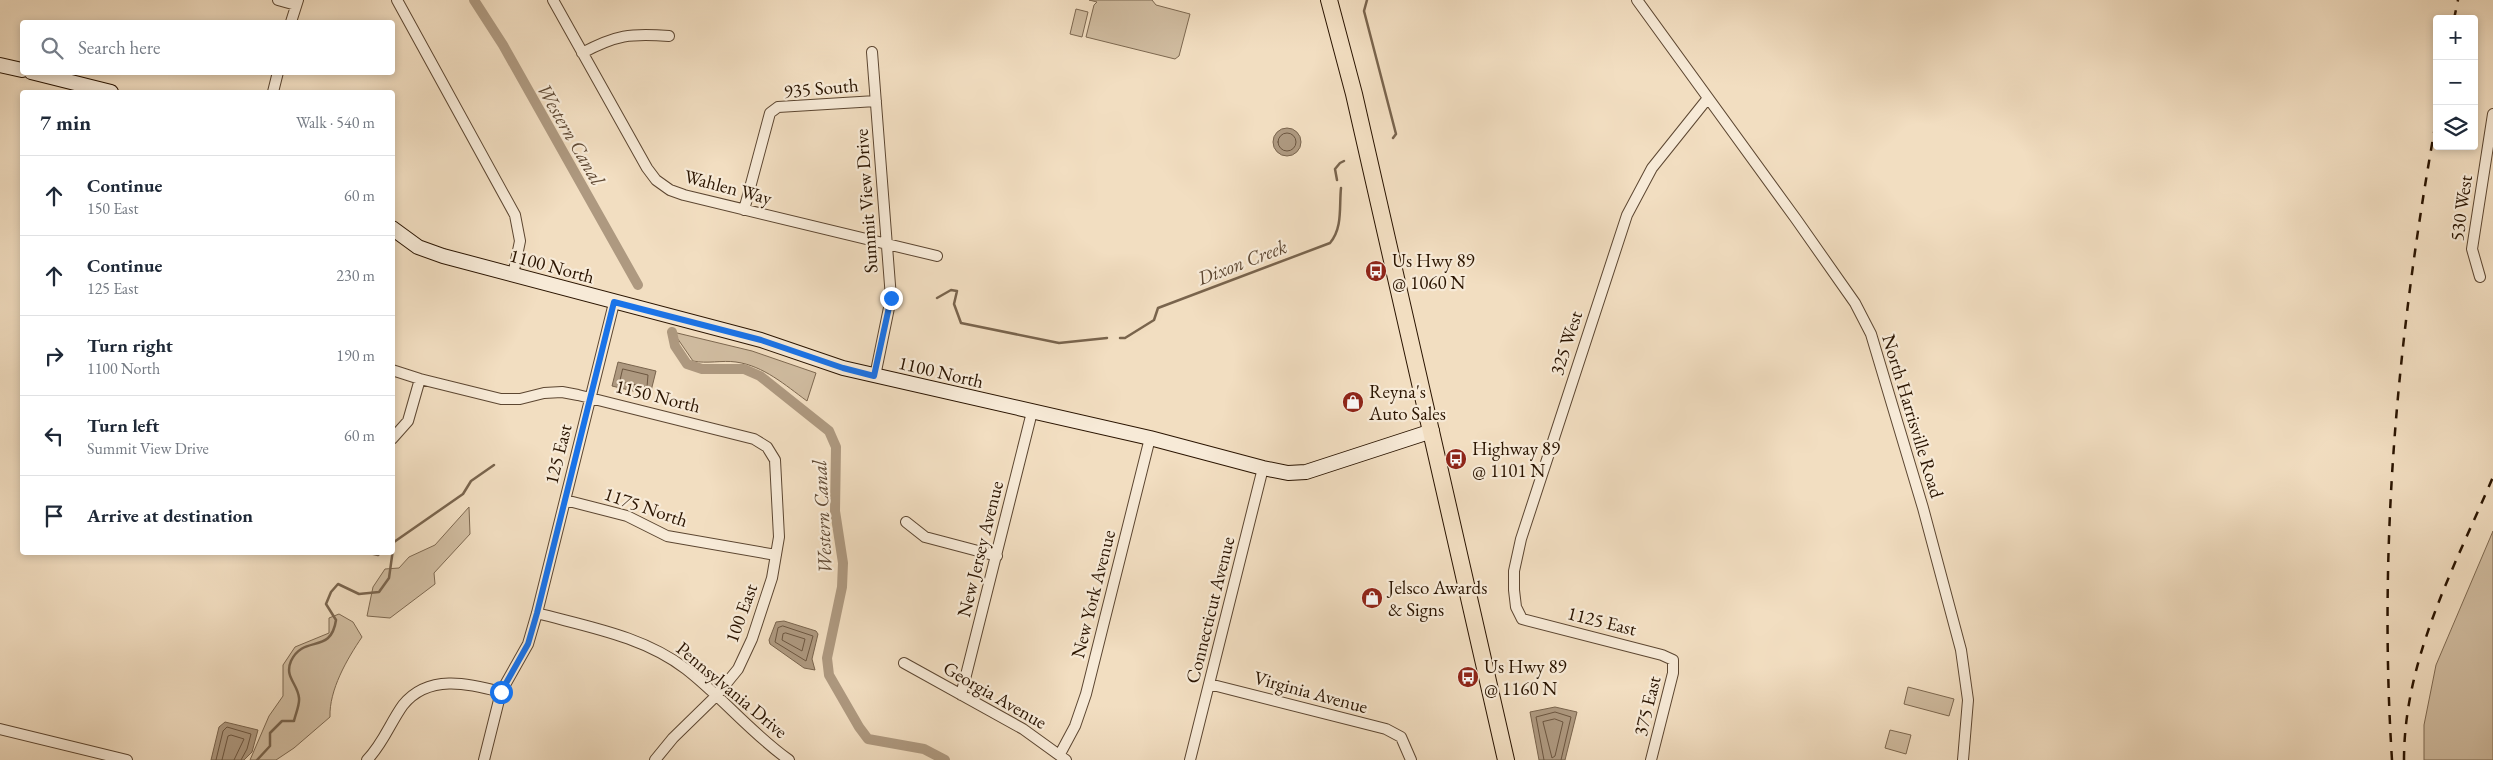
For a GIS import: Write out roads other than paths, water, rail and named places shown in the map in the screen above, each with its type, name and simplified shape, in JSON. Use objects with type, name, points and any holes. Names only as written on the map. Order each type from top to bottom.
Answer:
[{"type":"main road","points":[[1329,0],[1354,94],[1506,760]]},
{"type":"street","points":[[278,0],[297,2],[292,20]]},
{"type":"street","points":[[397,0],[515,215],[520,241],[514,275]]},
{"type":"street","name":"Wahlen Way","points":[[552,0],[647,168],[656,180],[670,190],[744,210],[937,256]]},
{"type":"street","name":"North Harrisville Road","points":[[1637,0],[1855,304],[1878,351],[1962,650],[1968,700],[1962,760]]},
{"type":"street","points":[[582,52],[622,35],[668,36]]},
{"type":"street","name":"Summit View Drive","points":[[872,52],[888,244],[889,311],[874,376]]},
{"type":"street","points":[[0,65],[20,70]]},
{"type":"street","points":[[43,75],[103,90]]},
{"type":"street","points":[[274,90],[277,75]]},
{"type":"street","name":"325 West","points":[[1522,619],[1516,607],[1514,590],[1514,571],[1521,539],[1627,215],[1652,168],[1708,98]]},
{"type":"street","name":"935 South","points":[[744,210],[770,113],[778,107],[876,101]]},
{"type":"street","name":"530 West","points":[[2480,277],[2472,249],[2493,114]]},
{"type":"street","name":"1100 North","points":[[395,230],[418,247],[443,256],[761,340],[843,368],[1150,438],[1288,473],[1306,472],[1432,431]]},
{"type":"street","name":"125 East","points":[[484,760],[501,692],[528,644],[537,613],[614,302]]},
{"type":"street","name":"1150 North","points":[[395,371],[501,399],[520,399],[544,393],[562,392],[591,397],[754,439],[767,447]]},
{"type":"street","points":[[395,436],[408,421],[420,379]]},
{"type":"street","name":"New Jersey Avenue","points":[[961,695],[1032,412]]},
{"type":"street","name":"New York Avenue","points":[[1063,757],[1086,694],[1150,438]]},
{"type":"street","name":"100 East","points":[[655,760],[716,696],[738,668],[752,639],[772,578],[779,537],[776,460],[767,447]]},
{"type":"street","name":"Connecticut Avenue","points":[[1190,760],[1263,468]]},
{"type":"street","name":"1175 North","points":[[565,500],[627,516],[667,536],[776,555]]},
{"type":"street","points":[[906,522],[925,537],[997,556]]},
{"type":"street","name":"Pennsylvania Drive","points":[[537,613],[631,638],[660,653],[686,669],[771,747],[790,760]]},
{"type":"street","name":"1125 East","points":[[1522,619],[1662,655],[1673,660]]},
{"type":"street","name":"375 East","points":[[1651,760],[1673,673],[1673,660]]},
{"type":"street","name":"Georgia Avenue","points":[[904,663],[1023,729],[1063,757]]},
{"type":"street","points":[[367,760],[379,747],[403,705],[418,692],[439,684],[462,683],[501,692]]},
{"type":"street","name":"Virginia Avenue","points":[[1209,684],[1386,729],[1401,738],[1411,760]]},
{"type":"street","points":[[0,728],[127,760]]},
{"type":"water","points":[[1287,128],[1297,132],[1301,142],[1297,152],[1287,156],[1277,152],[1273,142],[1277,132]]},
{"type":"water","points":[[618,362],[656,371],[650,395],[612,386]]},
{"type":"water","points":[[784,621],[816,631],[818,634],[812,659],[815,670],[804,668],[770,644],[769,640],[776,622]]},
{"type":"water","points":[[1555,707],[1577,712],[1565,760],[1539,760],[1530,712]]},
{"type":"water","points":[[225,722],[258,730],[252,752],[244,760],[211,760],[219,727]]},
{"type":"waterway","name":"Western Canal","points":[[474,0],[503,45],[638,285]]},
{"type":"waterway","name":"Dixon Creek","points":[[1367,0],[1364,11],[1396,134],[1393,138]]},
{"type":"waterway","name":"Dixon Creek","points":[[1337,180],[1335,169],[1344,161]]},
{"type":"waterway","name":"Dixon Creek","points":[[1120,338],[1125,338],[1154,320],[1158,308],[1330,243],[1339,224],[1341,188]]},
{"type":"waterway","name":"Dixon Creek","points":[[937,298],[951,290],[957,291],[954,304],[961,323],[1059,343],[1107,338]]},
{"type":"waterway","name":"Western Canal","points":[[672,332],[675,346],[687,364],[702,369],[744,369],[760,376],[829,431],[836,447],[835,511],[843,563],[842,587],[827,658],[829,675],[868,739],[924,749],[945,760]]},
{"type":"waterway","name":"Dixon Creek","points":[[395,541],[463,494],[471,481],[494,465]]},
{"type":"waterway","name":"Dixon Creek","points":[[257,760],[270,746],[270,733],[282,721],[294,721],[299,698],[290,676],[289,667],[296,653],[303,648],[323,641],[333,631],[336,620],[326,604],[331,592],[338,584],[359,594],[379,592],[389,578],[392,555]]},
{"type":"railway","points":[[2455,15],[2458,0]]},
{"type":"railway","points":[[2392,760],[2388,679],[2388,598],[2390,517],[2395,437],[2412,277],[2433,139]]},
{"type":"railway","points":[[2404,760],[2406,723],[2412,686],[2422,650],[2448,580],[2493,477]]},
{"type":"place","name":"Us Hwy 89 @ 1060 N","points":[[1376,271]]},
{"type":"place","name":"Reyna's Auto Sales","points":[[1353,402]]},
{"type":"place","name":"Highway 89 @ 1101 N","points":[[1456,459]]},
{"type":"place","name":"Jelsco Awards & Signs","points":[[1372,598]]},
{"type":"place","name":"Us Hwy 89 @ 1160 N","points":[[1468,677]]}]
